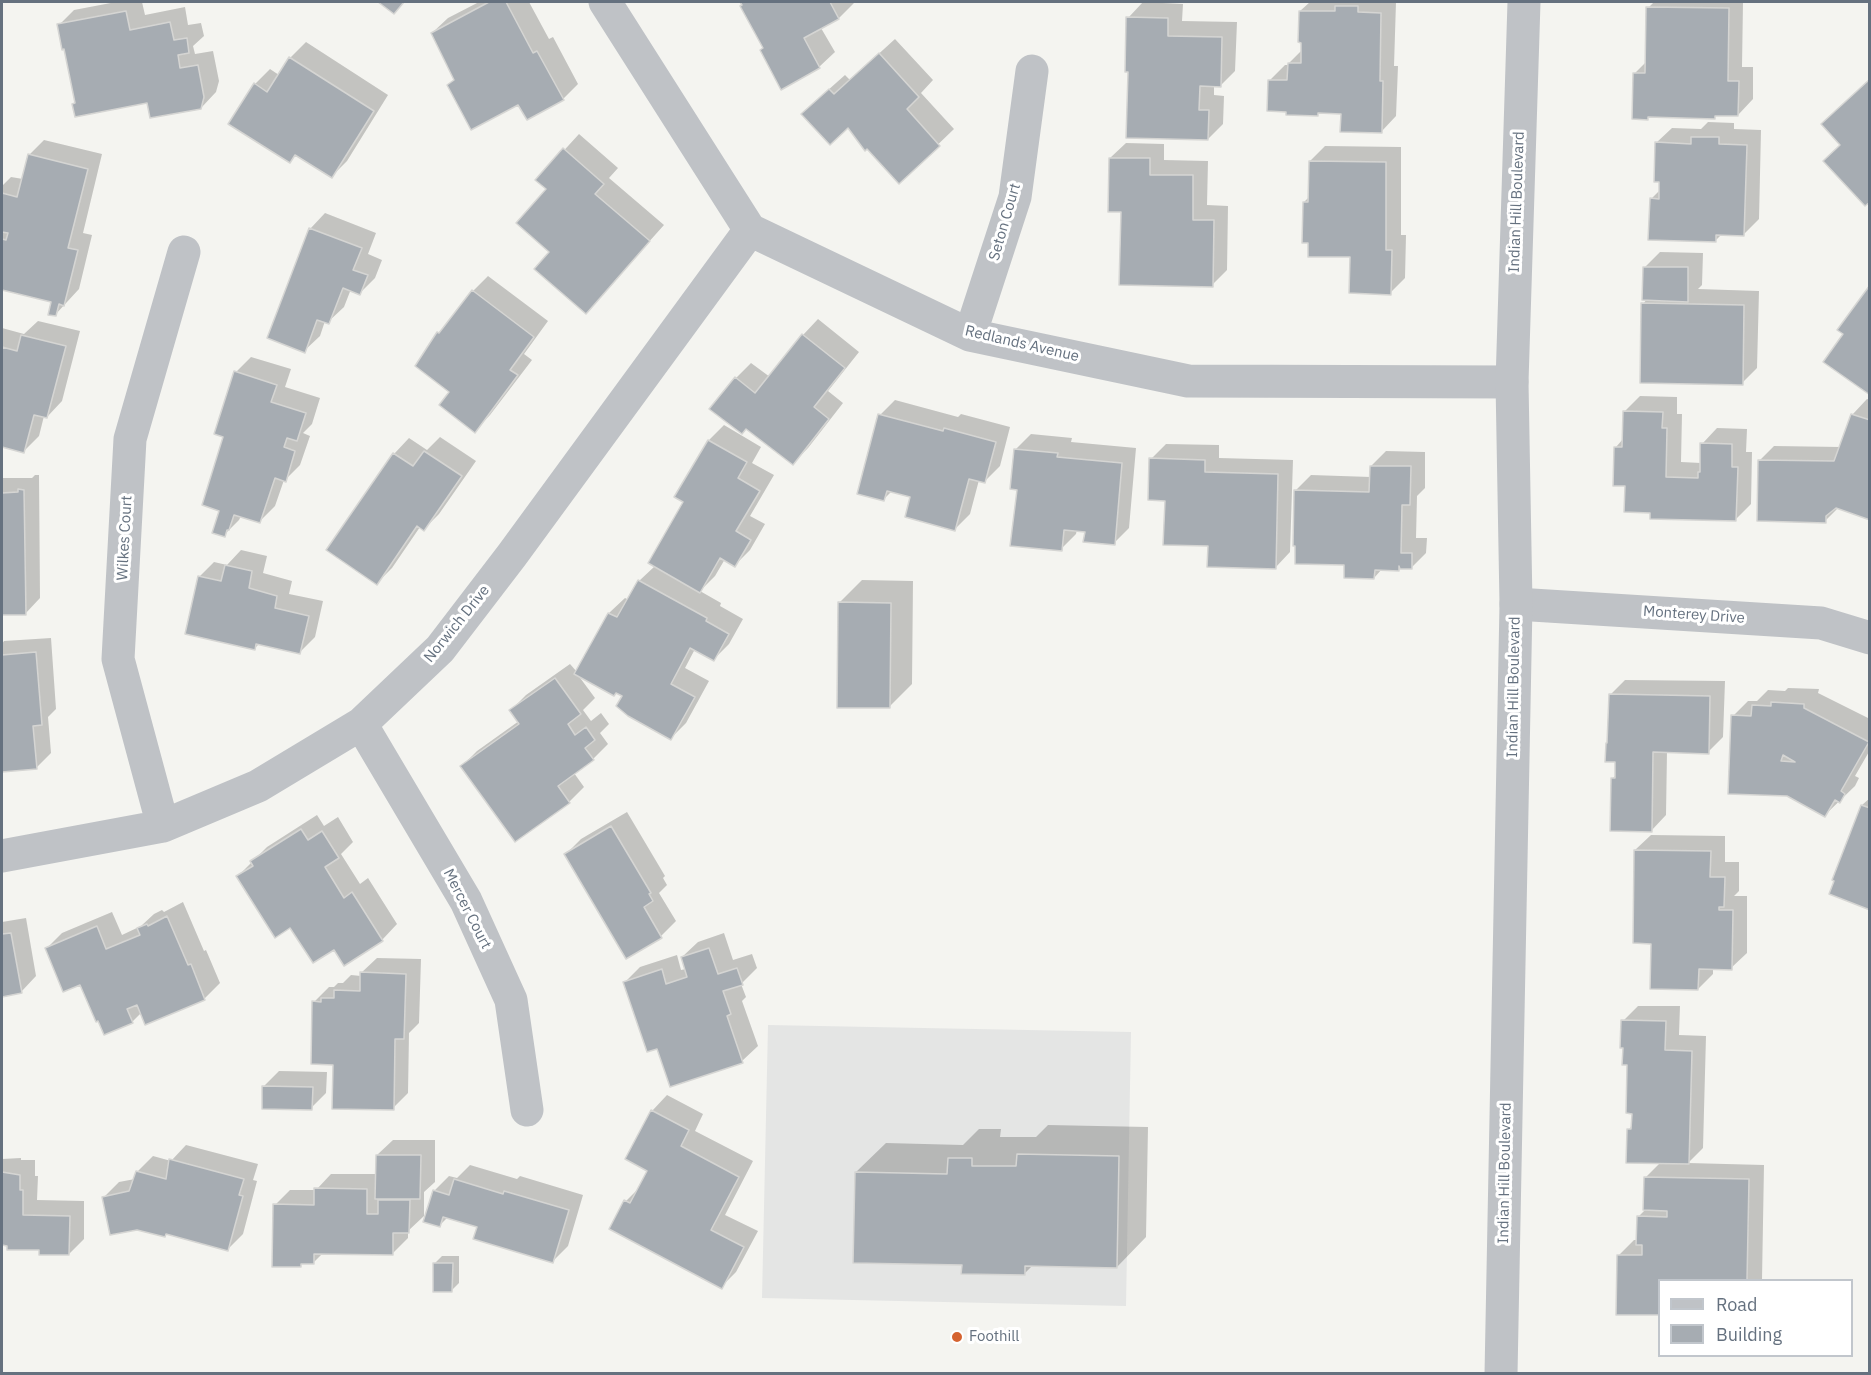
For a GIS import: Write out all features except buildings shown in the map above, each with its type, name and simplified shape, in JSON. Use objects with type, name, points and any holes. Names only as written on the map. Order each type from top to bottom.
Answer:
[{"type":"street","points":[[605,2],[750,230]]},
{"type":"street","name":"Indian Hill Boulevard","points":[[1501,1374],[1516,604],[1512,382],[1524,2]]},
{"type":"street","name":"Seton Court","points":[[970,335],[1015,197],[1032,71]]},
{"type":"street","name":"Redlands Avenue","points":[[750,230],[970,335],[1188,381],[1512,382]]},
{"type":"street","name":"Norwich Drive","points":[[2,856],[163,826],[258,786],[361,724],[440,649],[512,555],[750,230]]},
{"type":"street","name":"Wilkes Court","points":[[163,826],[118,659],[130,439],[184,252]]},
{"type":"street","name":"Monterey Drive","points":[[1516,604],[1821,623],[1869,638]]},
{"type":"street","name":"Mercer Court","points":[[361,724],[466,901],[511,1000],[527,1110]]},
{"type":"shaded area","points":[[768,1025],[1131,1032],[1126,1306],[762,1298]]},
{"type":"place","name":"Foothill","points":[[957,1337]]}]
